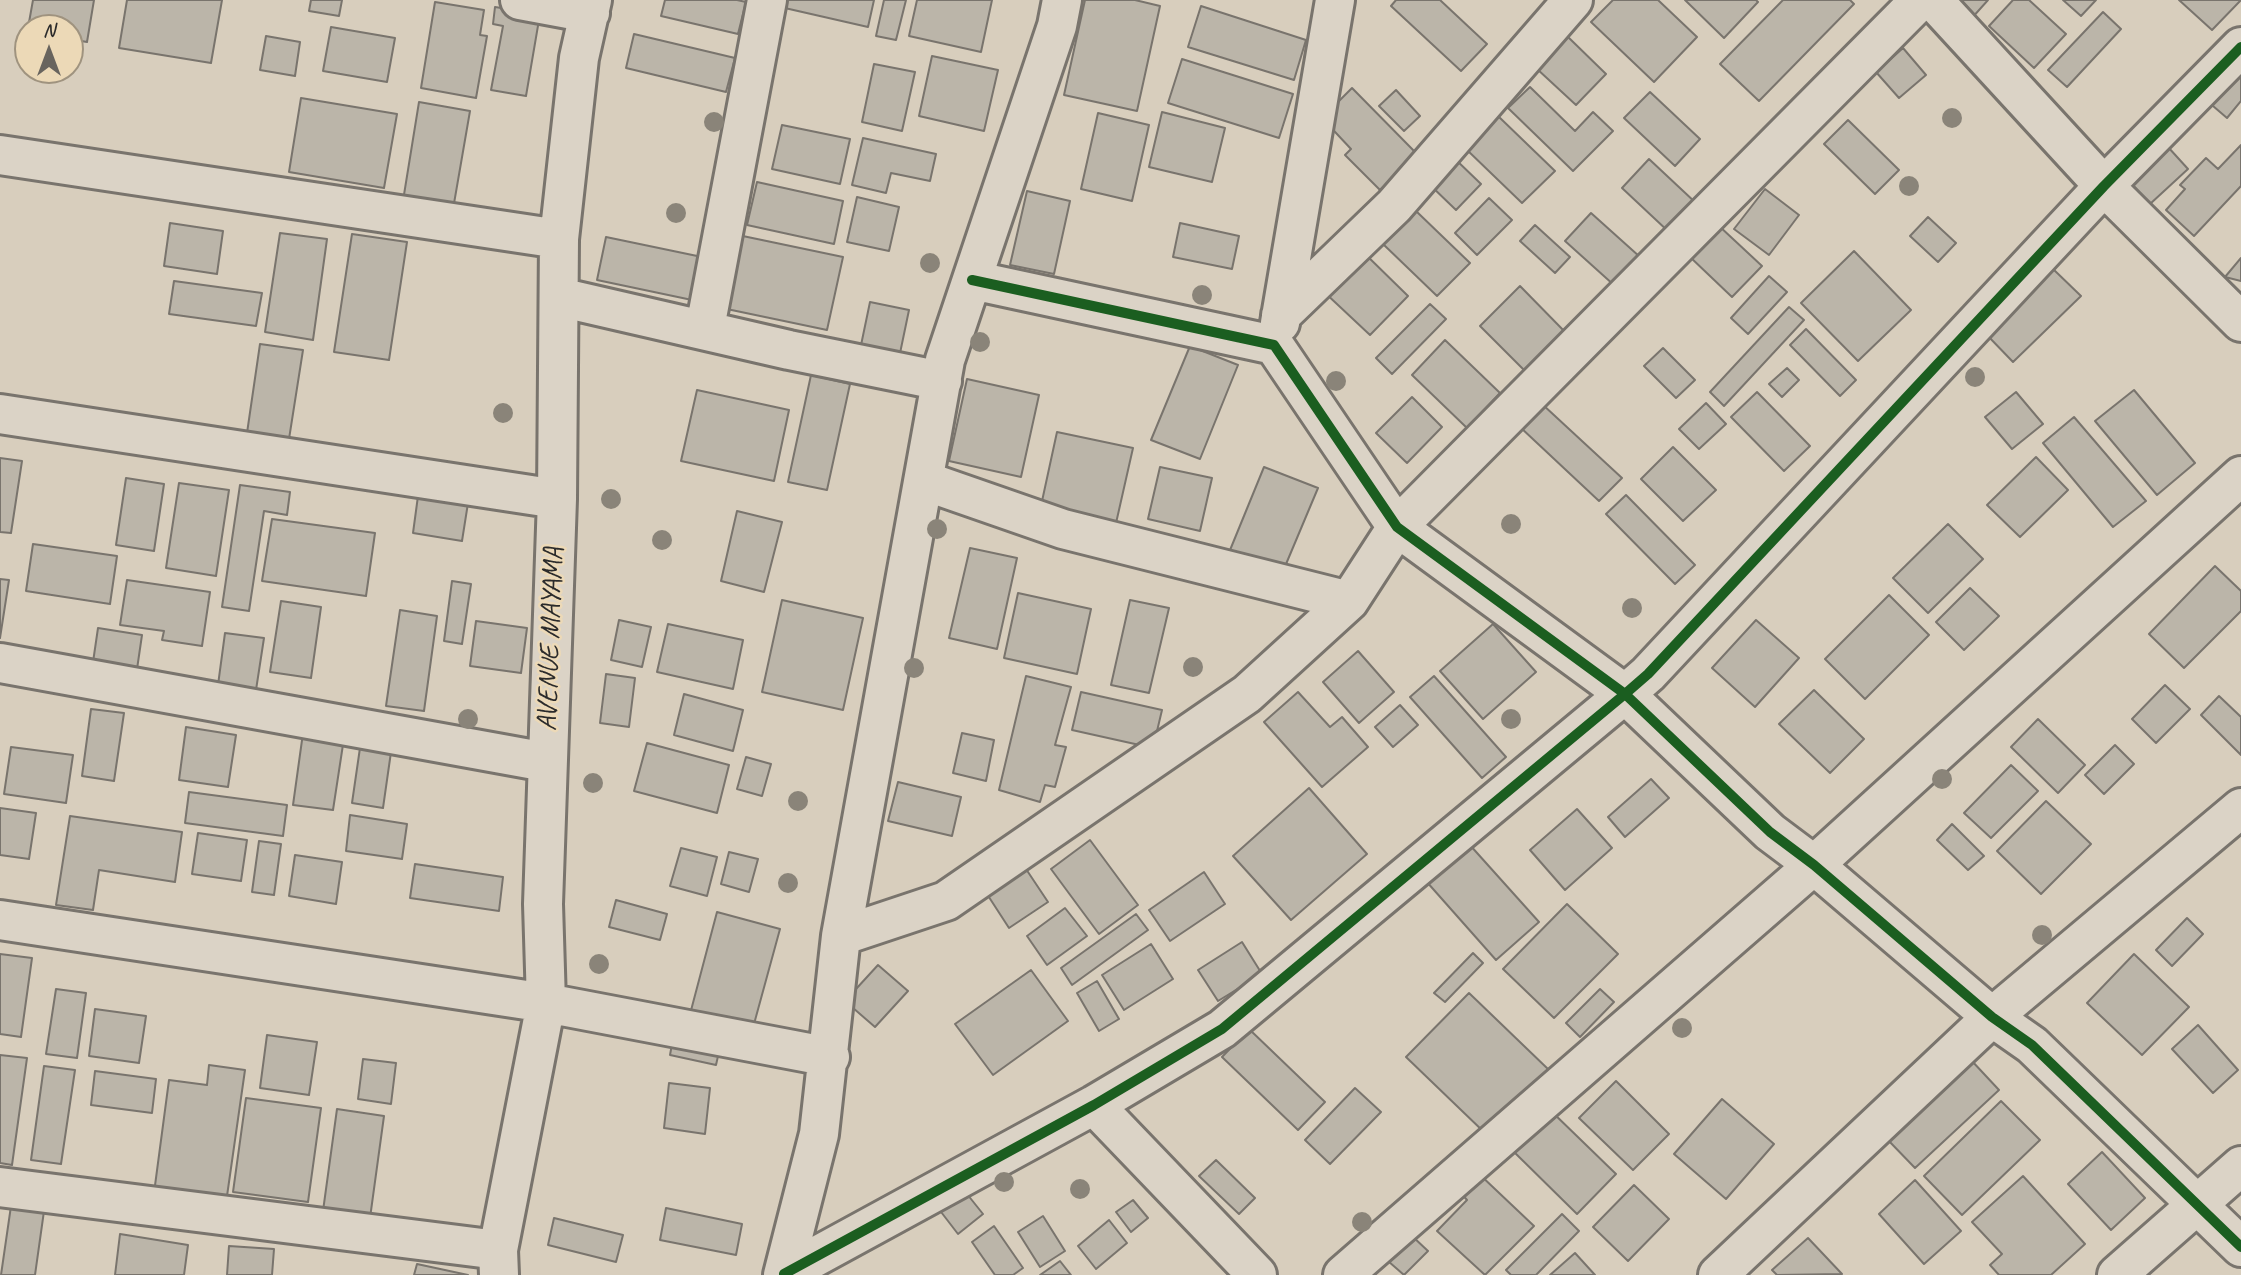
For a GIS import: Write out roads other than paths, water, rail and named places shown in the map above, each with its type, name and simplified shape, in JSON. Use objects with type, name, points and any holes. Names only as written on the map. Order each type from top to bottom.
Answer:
[{"type":"street","points":[[520,0],[591,6]]},
{"type":"street","points":[[705,328],[767,0]]},
{"type":"street","points":[[783,1274],[819,1134],[830,1057],[841,936],[945,360],[1057,26],[1062,0]]},
{"type":"street","points":[[1335,0],[1278,330],[1397,527],[1625,694],[1770,832],[1814,865],[1992,1017],[2032,1045],[2241,1247]]},
{"type":"street","points":[[1278,330],[1394,206],[1573,0]]},
{"type":"street","points":[[841,936],[946,901],[1247,694],[1349,601],[1397,527],[1920,0]]},
{"type":"street","points":[[1933,0],[2104,186],[2241,322]]},
{"type":"street","name":"AVENUE MAYAMA","points":[[499,1262],[546,1003],[543,904],[557,499],[559,239],[579,58],[591,6]]},
{"type":"street","points":[[783,1274],[1094,1105],[1222,1029],[1625,694],[1648,674],[2104,186],[2241,47]]},
{"type":"street","points":[[0,155],[559,239]]},
{"type":"street","points":[[972,279],[1278,330]]},
{"type":"street","points":[[559,297],[705,328],[789,350],[942,381]]},
{"type":"street","points":[[0,414],[557,499]]},
{"type":"street","points":[[1343,1275],[1814,865],[2241,476]]},
{"type":"street","points":[[925,481],[1063,529],[1349,601]]},
{"type":"street","points":[[0,663],[546,762]]},
{"type":"street","points":[[1718,1275],[1992,1017],[2241,808]]},
{"type":"street","points":[[0,920],[546,1003],[830,1057]]},
{"type":"street","points":[[1094,1105],[1257,1275]]},
{"type":"street","points":[[2118,1275],[2241,1166]]},
{"type":"street","points":[[0,1187],[499,1262]]}]
